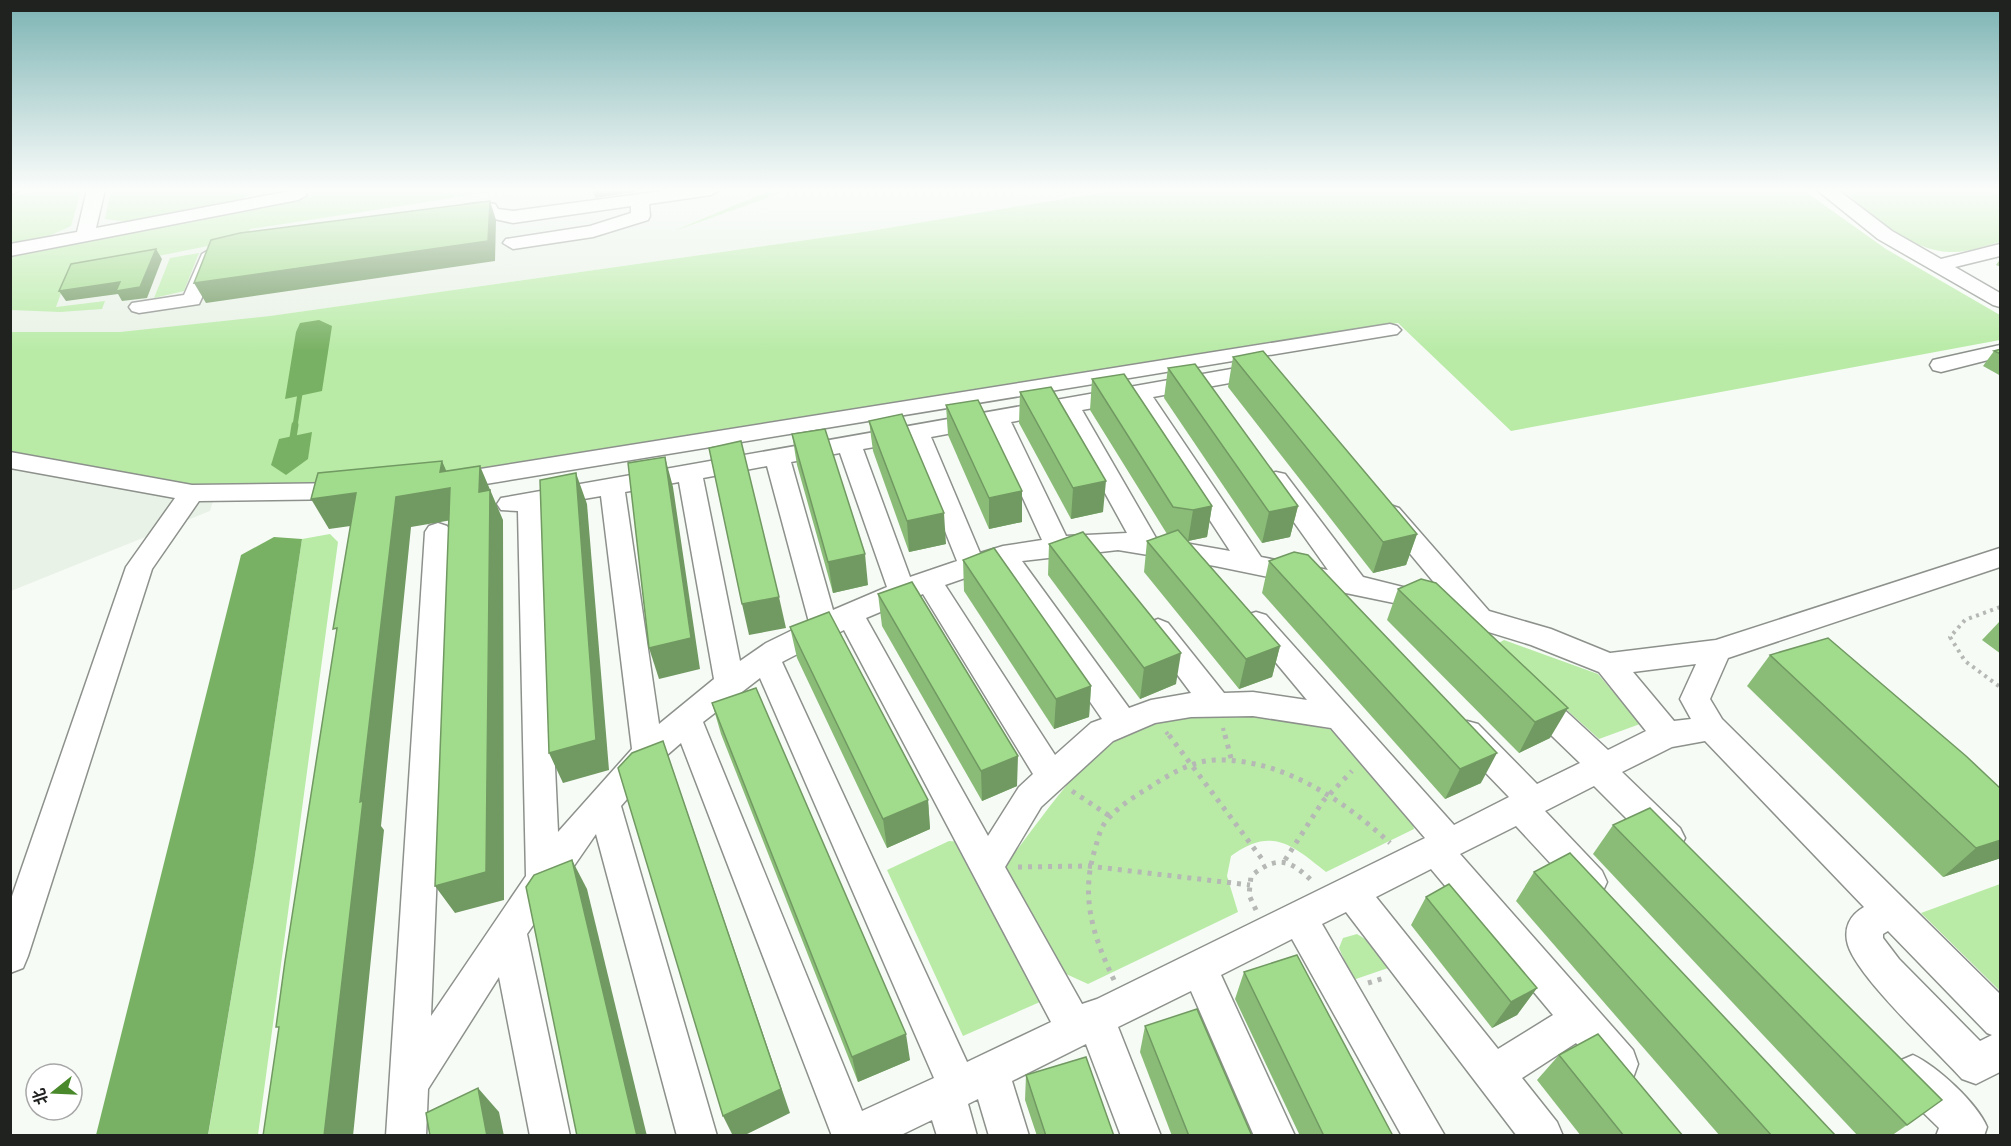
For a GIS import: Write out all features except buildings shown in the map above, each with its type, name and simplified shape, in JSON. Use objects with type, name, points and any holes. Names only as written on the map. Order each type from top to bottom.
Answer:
[{"type":"street","points":[[10,250],[45,243]]},
{"type":"street","points":[[1899,243],[2001,302]]},
{"type":"street","points":[[1937,266],[2001,250]]},
{"type":"street","points":[[139,308],[192,300],[221,252]]},
{"type":"street","points":[[429,483],[721,439],[1390,330]]},
{"type":"street","points":[[1941,365],[2001,351]]},
{"type":"street","points":[[543,879],[520,502],[1138,392],[1211,390],[1268,369],[1283,387]]},
{"type":"street","points":[[1138,392],[1253,565]]},
{"type":"street","points":[[1068,405],[1147,546]]},
{"type":"street","points":[[997,417],[1058,546]]},
{"type":"street","points":[[918,432],[972,566]]},
{"type":"street","points":[[849,444],[902,592]]},
{"type":"street","points":[[777,457],[837,621],[987,867],[1098,1015],[1141,1136]]},
{"type":"street","points":[[10,460],[192,493],[330,493],[374,489]]},
{"type":"street","points":[[1265,464],[1351,598]]},
{"type":"street","points":[[690,472],[730,684]]},
{"type":"street","points":[[612,486],[648,753]]},
{"type":"street","points":[[10,956],[139,567],[192,493]]},
{"type":"street","points":[[1373,494],[1478,632]]},
{"type":"street","points":[[406,1136],[438,532]]},
{"type":"street","points":[[409,1083],[508,929],[543,879],[648,753],[730,684],[766,658],[837,621],[902,592],[1003,555],[1058,546],[1118,541],[1195,554],[1316,577],[1351,598],[1435,605],[1478,632],[1541,637],[1609,664],[1717,651],[2001,557]]},
{"type":"street","points":[[1091,543],[1112,570]]},
{"type":"street","points":[[1195,554],[1373,754],[1431,851],[1642,1090]]},
{"type":"street","points":[[1003,555],[1123,724]]},
{"type":"street","points":[[929,581],[1052,777]]},
{"type":"street","points":[[1140,606],[1216,704]]},
{"type":"street","points":[[1803,622],[1830,645]]},
{"type":"street","points":[[1717,651],[1695,699],[1711,728],[2001,1020]]},
{"type":"street","points":[[766,658],[964,1084],[1009,1136]]},
{"type":"street","points":[[1609,664],[1667,735]]},
{"type":"street","points":[[1511,678],[1692,861]]},
{"type":"street","points":[[987,867],[1030,797],[1102,732],[1151,712],[1191,705],[1252,704],[1342,718]]},
{"type":"street","points":[[1449,715],[1610,902]]},
{"type":"street","points":[[687,720],[852,1136],[964,1084],[1098,1015],[1667,735],[1711,728]]},
{"type":"street","points":[[604,803],[697,1136]]},
{"type":"street","points":[[1341,896],[1411,968],[1543,1136]]},
{"type":"street","points":[[1891,910],[1865,925],[1865,942],[1886,971],[1976,1065],[2001,1051]]},
{"type":"street","points":[[1298,917],[1425,1136]]},
{"type":"street","points":[[508,929],[550,1136]]},
{"type":"street","points":[[1198,966],[1275,1136]]},
{"type":"street","points":[[1494,1074],[1580,1019]]},
{"type":"street","points":[[1889,1052],[1967,1127],[1956,1136]]},
{"type":"street","points":[[957,1136],[964,1084]]},
{"type":"path","points":[[2001,607],[1977,613],[1955,625],[1950,637],[1965,661],[2001,687]]},
{"type":"path","points":[[1216,704],[1232,762]]},
{"type":"path","points":[[1151,712],[1265,863]]},
{"type":"path","points":[[1285,860],[1317,805],[1373,754]]},
{"type":"path","points":[[1098,1015],[1094,938],[1086,902],[1088,866],[1104,824],[1134,796],[1162,779],[1192,766],[1216,760],[1278,772],[1327,794],[1365,819],[1431,851]]},
{"type":"path","points":[[1052,777],[1111,817]]},
{"type":"path","points":[[1265,933],[1249,895],[1251,876],[1265,863],[1285,860],[1341,896]]},
{"type":"path","points":[[987,867],[1088,866],[1250,885]]},
{"type":"path","points":[[1342,992],[1411,968]]},
{"type":"shaded area","points":[[11,243],[782,243],[271,316],[210,511],[11,591]]},
{"type":"shaded area","points":[[79,243],[221,243],[68,274],[56,307],[105,301],[102,309],[60,312],[11,310],[10,257]]},
{"type":"shaded area","points":[[782,243],[1878,243],[2000,315],[2000,340],[1511,431],[1398,323],[482,471],[332,487],[177,484],[11,453],[10,332],[120,332],[270,316]]},
{"type":"shaded area","points":[[1917,243],[1994,243],[1956,252],[1935,250]]},
{"type":"shaded area","points":[[199,253],[184,291],[154,298],[170,258]]},
{"type":"shaded area","points":[[319,320],[332,326],[322,391],[285,399],[296,332],[300,323]]},
{"type":"shaded area","points":[[312,432],[308,459],[286,475],[271,465],[279,439]]},
{"type":"shaded area","points":[[330,534],[338,542],[258,1135],[208,1136],[254,862],[302,539]]},
{"type":"shaded area","points":[[274,537],[302,539],[254,862],[208,1135],[96,1135],[241,555]]},
{"type":"shaded area","points":[[1504,640],[1598,674],[1640,724],[1599,739],[1495,645]]},
{"type":"shaded area","points":[[1220,715],[1270,718],[1344,732],[1410,812],[1414,829],[1326,872],[1303,854],[1281,843],[1258,842],[1245,847],[1231,856],[1227,876],[1238,912],[1088,984],[1066,974],[1054,961],[1003,867],[1064,788],[1100,750],[1119,736],[1138,726],[1157,721]]},
{"type":"shaded area","points":[[949,841],[963,842],[1041,984],[1040,1002],[963,1036],[887,870]]},
{"type":"shaded area","points":[[2000,884],[2000,991],[1921,913]]},
{"type":"shaded area","points":[[1357,934],[1370,942],[1391,967],[1353,980],[1339,948],[1343,938]]},
{"type":"waterway","points":[[295,426],[301,387]]},
{"type":"waterway","points":[[292,444],[295,425]]}]
